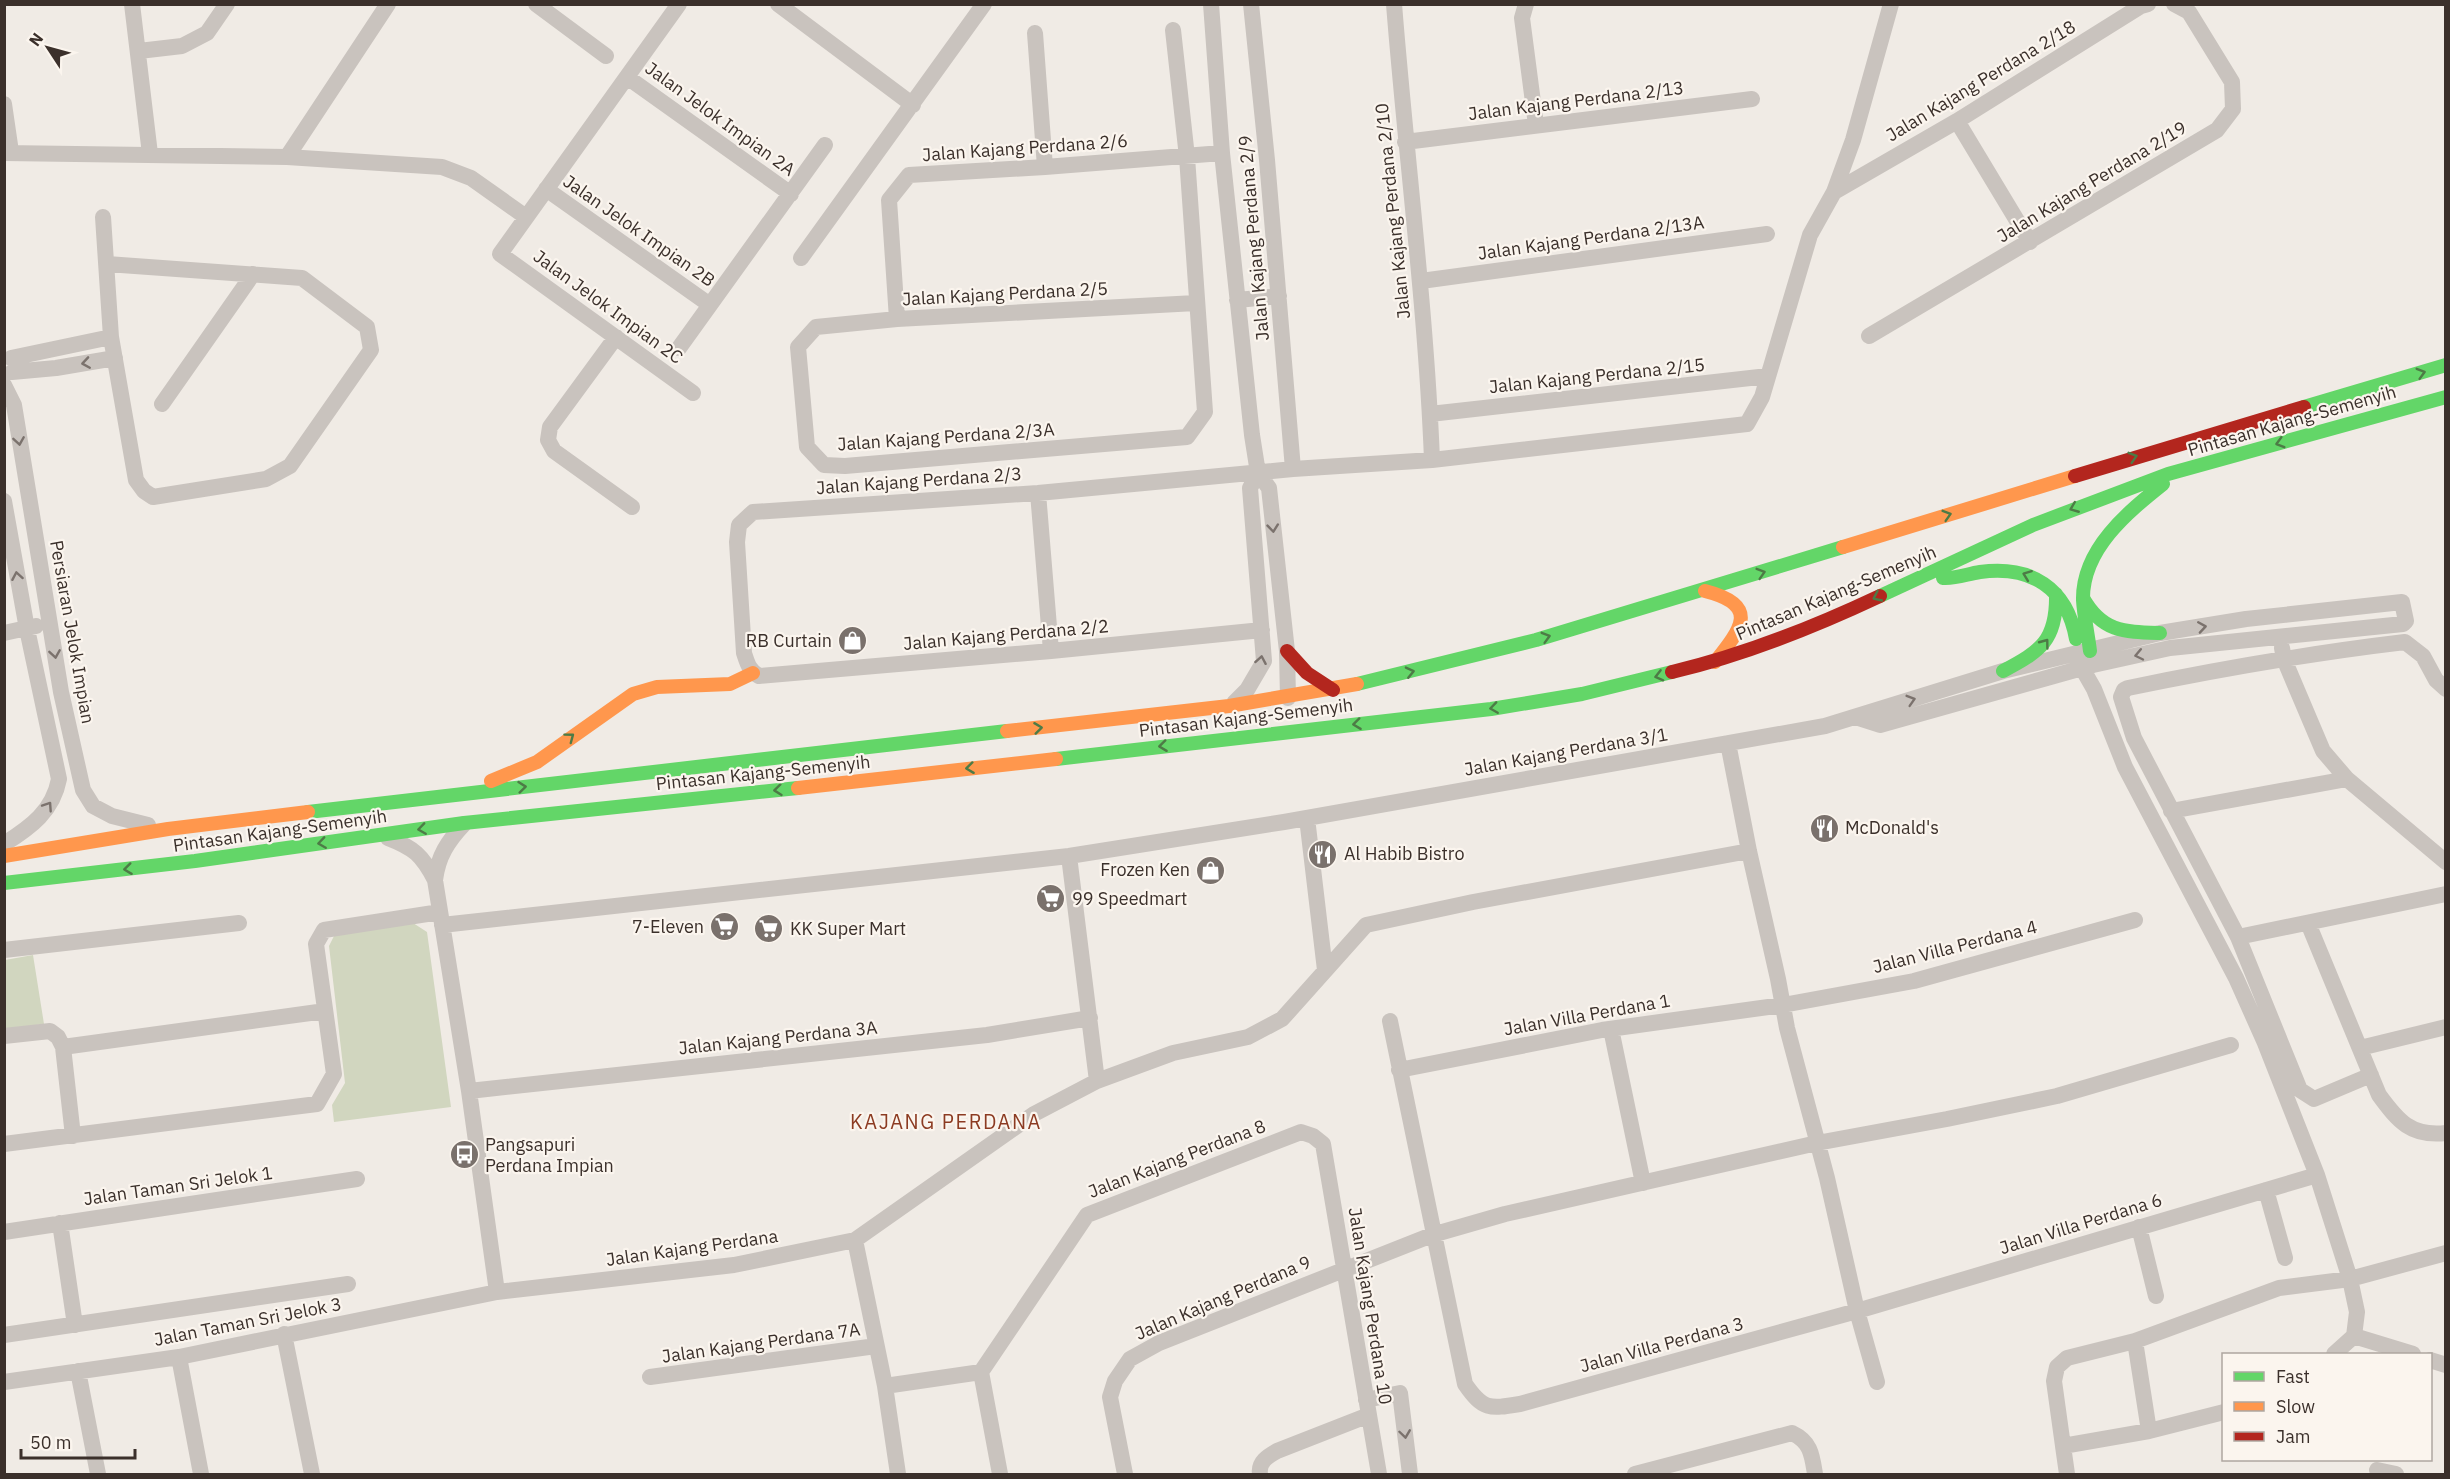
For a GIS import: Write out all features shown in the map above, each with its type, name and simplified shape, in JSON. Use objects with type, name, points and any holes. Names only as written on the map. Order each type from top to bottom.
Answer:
[{"type":"highway","name":"Pintasan Kajang-Semenyih","points":[[4,856],[168,829],[1229,706],[1333,690],[1490,653],[1705,591],[2132,457],[2445,365]]},
{"type":"highway","name":"Pintasan Kajang-Semenyih","points":[[4,883],[195,861],[464,823],[825,785],[1491,709],[1582,694],[1715,662],[1778,641],[1931,574],[2033,525],[2169,474],[2445,397]]},
{"type":"highway","points":[[2086,659],[2083,598],[2090,566],[2105,539],[2129,511],[2164,483],[2169,474]]},
{"type":"highway","points":[[1931,574],[1950,580],[1979,572],[2013,570],[2038,579],[2067,607],[2086,659]]},
{"type":"highway","points":[[1705,591],[1723,594],[1732,600],[1739,607],[1742,617],[1741,627],[1736,636],[1715,662]]},
{"type":"highway","points":[[2003,671],[2034,655],[2049,638],[2057,617],[2056,594]]},
{"type":"highway","points":[[2083,598],[2093,615],[2109,627],[2127,632],[2160,633]]},
{"type":"highway","points":[[1287,651],[1307,673],[1333,690]]},
{"type":"highway","points":[[464,794],[508,772],[537,762],[633,694],[657,687],[730,684],[753,673]]},
{"type":"street","points":[[132,4],[150,154]]},
{"type":"street","points":[[139,51],[182,46],[207,33],[227,4]]},
{"type":"street","points":[[287,157],[388,4]]},
{"type":"street","points":[[536,4],[606,56]]},
{"type":"street","points":[[4,104],[8,152],[287,157],[442,167],[471,178],[526,217],[680,4]]},
{"type":"street","points":[[778,4],[913,105]]},
{"type":"street","points":[[801,258],[984,4]]},
{"type":"street","points":[[1210,4],[1222,153],[1238,300],[1258,473],[1269,488],[1287,651],[1288,698]]},
{"type":"street","name":"Jalan Kajang Perdana 2/9","points":[[1251,4],[1293,469]]},
{"type":"street","name":"Jalan Kajang Perdana 2/10","points":[[1394,4],[1405,142],[1421,281],[1432,460]]},
{"type":"street","points":[[1526,4],[1522,18],[1536,125]]},
{"type":"street","name":"Jalan Kajang Perdana 2/18","points":[[1834,192],[1957,121],[2140,6],[2148,4]]},
{"type":"street","points":[[1768,376],[1809,235],[1834,192],[1853,140],[1892,6]]},
{"type":"street","name":"Jalan Kajang Perdana 2/19","points":[[1869,336],[2217,130],[2233,109],[2232,82],[2181,8]]},
{"type":"street","points":[[1173,30],[1187,157],[1196,303]]},
{"type":"street","points":[[1035,33],[1045,167]]},
{"type":"street","name":"Jalan Jelok Impian 2A","points":[[627,76],[790,194]]},
{"type":"street","name":"Jalan Kajang Perdana 2/13","points":[[1405,142],[1752,99]]},
{"type":"street","points":[[1957,121],[2030,242]]},
{"type":"street","points":[[679,348],[825,145]]},
{"type":"street","name":"Jalan Kajang Perdana 2/6","points":[[897,319],[889,200],[909,175],[1222,153]]},
{"type":"street","name":"Jalan Jelok Impian 2B","points":[[546,189],[710,305]]},
{"type":"street","points":[[103,217],[111,337],[136,480],[144,491],[153,497],[266,480],[290,466],[370,350],[367,327],[302,278],[107,264]]},
{"type":"street","name":"Jalan Jelok Impian 2C","points":[[526,217],[500,254],[693,393]]},
{"type":"street","name":"Jalan Kajang Perdana 2/13A","points":[[1421,281],[1767,234]]},
{"type":"street","points":[[162,404],[253,274]]},
{"type":"street","points":[[1238,300],[1279,296]]},
{"type":"street","name":"Jalan Kajang Perdana 2/5","points":[[816,327],[897,319],[1196,303]]},
{"type":"street","name":"Jalan Kajang Perdana 2/3A","points":[[816,327],[798,347],[807,447],[825,465],[857,465],[1187,437],[1205,412],[1196,303]]},
{"type":"street","points":[[7,369],[111,337]]},
{"type":"street","points":[[616,337],[550,427],[548,440],[554,451],[632,507]]},
{"type":"street","points":[[7,369],[115,358]]},
{"type":"street","name":"Persiaran Jelok Impian","points":[[7,369],[61,692],[83,790],[93,806],[112,816],[168,829]]},
{"type":"street","name":"Jalan Kajang Perdana 2/15","points":[[1430,414],[1768,376]]},
{"type":"street","name":"Jalan Kajang Perdana 2/3","points":[[753,673],[744,653],[736,542],[739,525],[753,512],[1038,493],[1293,469],[1432,460],[1748,424],[1762,397],[1768,376]]},
{"type":"street","points":[[1229,706],[1247,690],[1264,661],[1250,488],[1258,473]]},
{"type":"street","points":[[1038,493],[1052,651]]},
{"type":"street","points":[[4,501],[27,629],[59,779],[56,794],[47,809],[36,821],[4,844]]},
{"type":"street","points":[[1856,717],[1880,725],[2160,633],[2246,619],[2402,602],[2406,621],[2403,624],[2086,659]]},
{"type":"street","points":[[2306,613],[2283,626],[2280,636],[2284,658],[2323,751],[2348,779],[2445,862]]},
{"type":"street","points":[[2246,619],[2262,621],[2280,636]]},
{"type":"street","points":[[4,633],[50,623]]},
{"type":"street","name":"Jalan Kajang Perdana 2/2","points":[[753,673],[759,676],[1262,630]]},
{"type":"street","points":[[2371,1075],[2314,1099],[2300,1090],[2238,937],[2134,738],[2121,697],[2124,690],[2128,688],[2284,658],[2405,642],[2423,656],[2436,680],[2445,689]]},
{"type":"street","points":[[2086,659],[2094,689],[2126,768],[2236,978],[2265,1043],[2317,1175],[2350,1279],[2357,1312],[2354,1336],[2335,1353]]},
{"type":"street","name":"Jalan Kajang Perdana 3/1","points":[[325,1011],[316,944],[324,930],[1069,856],[1284,822],[1825,726],[2003,671],[2086,659]]},
{"type":"street","points":[[1728,743],[1783,1005],[1857,1311],[1877,1382]]},
{"type":"street","points":[[2171,811],[2348,779]]},
{"type":"street","points":[[1307,818],[1325,970]]},
{"type":"street","points":[[464,823],[443,850],[437,864],[435,880],[469,1091],[497,1292]]},
{"type":"street","points":[[380,835],[415,851],[426,862],[435,880]]},
{"type":"street","name":"Jalan Kajang Perdana","points":[[497,1292],[734,1265],[855,1240],[1034,1114],[1097,1081],[1173,1053],[1248,1037],[1282,1019],[1366,925],[1485,900],[1749,851]]},
{"type":"street","points":[[1069,856],[1097,1081]]},
{"type":"street","points":[[2238,937],[2445,894]]},
{"type":"street","name":"Jalan Villa Perdana 4","points":[[1783,1005],[1914,981],[2135,920]]},
{"type":"street","points":[[4,951],[239,923]]},
{"type":"street","points":[[2308,923],[2379,1095],[2395,1117],[2411,1129],[2428,1135],[2445,1133]]},
{"type":"street","name":"Jalan Villa Perdana 1","points":[[1399,1070],[1611,1029],[1783,1005]]},
{"type":"street","points":[[4,1144],[316,1104],[334,1074],[325,1011],[63,1047]]},
{"type":"street","name":"Jalan Kajang Perdana 3A","points":[[469,1091],[987,1035],[1090,1018]]},
{"type":"street","points":[[1390,1021],[1432,1234]]},
{"type":"street","points":[[2360,1048],[2445,1027]]},
{"type":"street","points":[[1611,1029],[1643,1183]]},
{"type":"street","points":[[4,1036],[50,1031],[58,1037],[63,1047],[73,1136]]},
{"type":"street","name":"Jalan Kajang Perdana 9","points":[[1125,1474],[1110,1397],[1115,1380],[1130,1359],[1160,1343],[1432,1234],[1505,1214],[1817,1143],[2057,1096],[2231,1046]]},
{"type":"street","name":"Jalan Kajang Perdana 8","points":[[981,1372],[1087,1215],[1301,1132],[1313,1136],[1323,1144]]},
{"type":"street","name":"Jalan Kajang Perdana 10","points":[[1323,1144],[1379,1474]]},
{"type":"street","name":"Jalan Villa Perdana 6","points":[[1857,1311],[2317,1175]]},
{"type":"street","name":"Jalan Taman Sri Jelok 1","points":[[4,1232],[357,1179]]},
{"type":"street","points":[[2266,1190],[2285,1258]]},
{"type":"street","points":[[60,1223],[75,1324]]},
{"type":"street","points":[[2139,1227],[2156,1296]]},
{"type":"street","name":"Jalan Villa Perdana 3","points":[[1432,1234],[1465,1384],[1478,1402],[1487,1407],[1497,1408],[1520,1404],[1857,1311]]},
{"type":"street","points":[[855,1240],[885,1386],[898,1474]]},
{"type":"street","points":[[2067,1474],[2054,1382],[2057,1367],[2067,1358],[2135,1341],[2279,1288],[2350,1279],[2445,1252]]},
{"type":"street","name":"Jalan Taman Sri Jelok 3","points":[[4,1335],[348,1284]]},
{"type":"street","name":"Jalan Taman Sri Jelok 3","points":[[4,1382],[179,1357],[497,1292]]},
{"type":"street","points":[[284,1334],[312,1474]]},
{"type":"street","points":[[2354,1336],[2410,1353]]},
{"type":"street","points":[[2135,1341],[2149,1431]]},
{"type":"street","name":"Jalan Kajang Perdana 7A","points":[[650,1377],[876,1346]]},
{"type":"street","points":[[179,1357],[201,1474]]},
{"type":"street","points":[[78,1371],[98,1474]]},
{"type":"street","points":[[885,1386],[981,1372],[1000,1474]]},
{"type":"street","points":[[1260,1474],[1259,1470],[1264,1458],[1400,1393],[1410,1474]]},
{"type":"street","points":[[2063,1446],[2149,1431],[2222,1412]]},
{"type":"street","points":[[1635,1474],[1791,1433],[1803,1438],[1810,1447],[1815,1474]]},
{"type":"street","points":[[1700,1457],[1702,1474]]},
{"type":"street","points":[[2378,1468],[2396,1474]]},
{"type":"green space","points":[[410,921],[427,932],[451,1107],[334,1122],[332,1105],[345,1083],[329,946],[335,934]]},
{"type":"green space","points":[[33,955],[44,1024],[5,1029],[5,960]]},
{"type":"traffic: fast","points":[[2304,407],[2446,365]]},
{"type":"traffic: fast","points":[[1880,596],[2033,525],[2168,474],[2446,397]]},
{"type":"traffic: fast","points":[[2090,651],[2083,600],[2090,564],[2110,533],[2163,484]]},
{"type":"traffic: fast","points":[[1357,684],[1536,640],[1843,547]]},
{"type":"traffic: fast","points":[[1943,578],[1998,571],[2015,572],[2030,577],[2044,584],[2064,606],[2076,639]]},
{"type":"traffic: fast","points":[[2003,671],[2037,650],[2044,642],[2053,623],[2056,594]]},
{"type":"traffic: fast","points":[[2083,598],[2090,609],[2106,624],[2135,632],[2160,633]]},
{"type":"traffic: fast","points":[[1056,759],[1491,709],[1582,694],[1672,672]]},
{"type":"traffic: fast","points":[[308,812],[1007,731]]},
{"type":"traffic: fast","points":[[4,883],[195,861],[464,823],[798,788]]},
{"type":"traffic: slow","points":[[1843,547],[2075,476]]},
{"type":"traffic: slow","points":[[1705,591],[1734,603],[1741,619],[1733,639],[1715,662]]},
{"type":"traffic: slow","points":[[491,781],[537,762],[633,694],[657,687],[730,684],[753,673]]},
{"type":"traffic: slow","points":[[1007,731],[1229,706],[1357,684]]},
{"type":"traffic: slow","points":[[798,788],[1056,759]]},
{"type":"traffic: slow","points":[[4,856],[168,829],[308,812]]},
{"type":"traffic: jam","points":[[2075,476],[2304,407]]},
{"type":"traffic: jam","points":[[1672,672],[1778,640],[1880,596]]},
{"type":"traffic: jam","points":[[1287,651],[1307,673],[1333,690]]},
{"type":"place","name":"RB Curtain","points":[[853,641]]},
{"type":"place","name":"McDonald's","points":[[1824,828]]},
{"type":"place","name":"Al Habib Bistro","points":[[1323,854]]},
{"type":"place","name":"Frozen Ken","points":[[1211,870]]},
{"type":"place","name":"99 Speedmart","points":[[1051,899]]},
{"type":"place","name":"7-Eleven","points":[[725,927]]},
{"type":"place","name":"KK Super Mart","points":[[769,929]]},
{"type":"place","name":"Pangsapuri Perdana Impian","points":[[464,1155]]},
{"type":"district","name":"KAJANG PERDANA","points":[[946,1122]]}]
